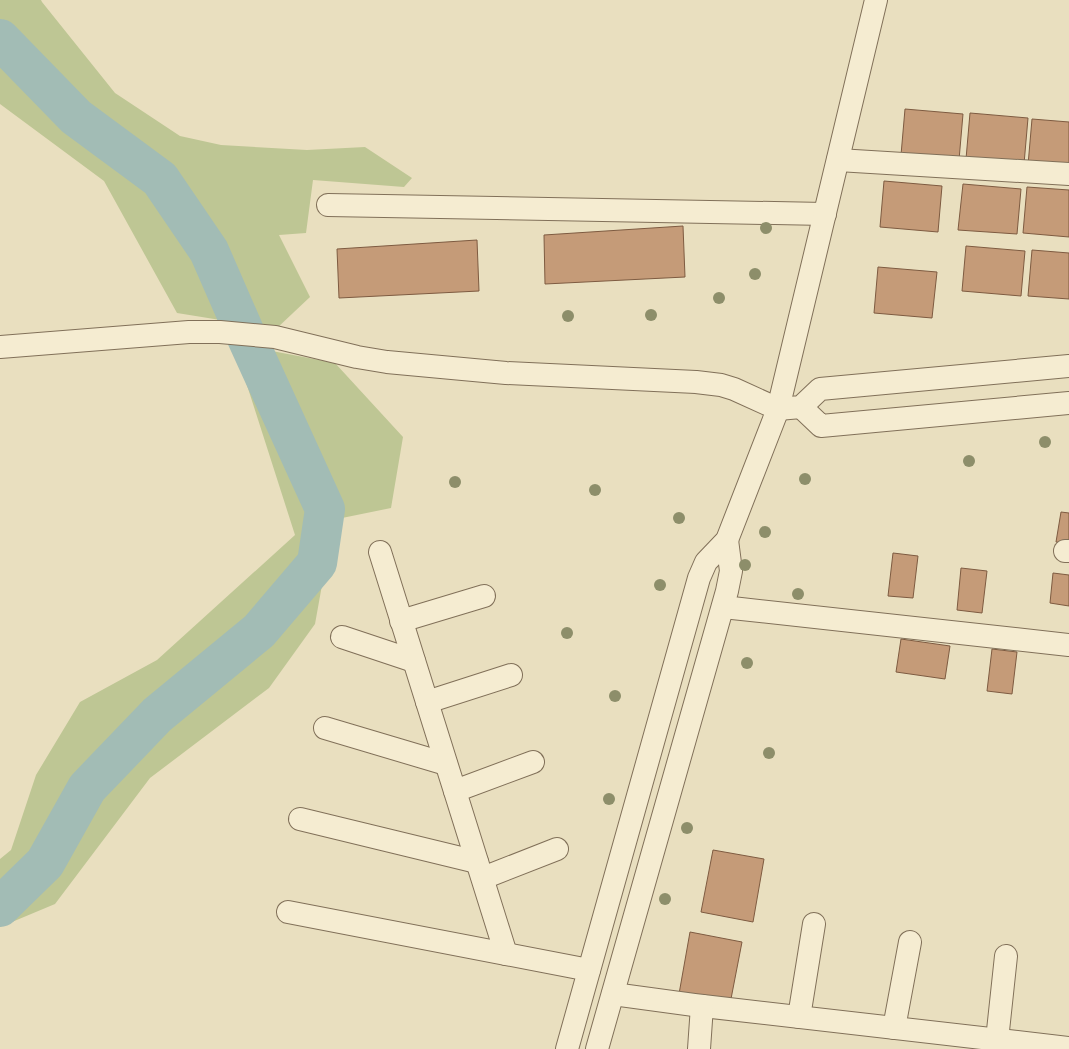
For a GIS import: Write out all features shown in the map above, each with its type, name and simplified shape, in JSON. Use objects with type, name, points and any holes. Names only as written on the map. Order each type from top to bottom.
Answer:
[{"type":"street","points":[[567,1049],[699,578],[706,562],[727,540],[778,409],[876,0]]},
{"type":"street","points":[[838,160],[1069,174]]},
{"type":"street","points":[[328,206],[825,214]]},
{"type":"street","points":[[0,347],[182,333],[220,332],[275,337],[357,357],[387,362],[506,373],[696,382],[721,385],[734,389],[778,409],[801,407],[820,389],[1069,366]]},
{"type":"street","points":[[801,407],[821,426],[1069,403]]},
{"type":"street","points":[[598,1049],[723,607],[731,571],[727,540]]},
{"type":"street","points":[[380,552],[506,954]]},
{"type":"street","points":[[401,621],[484,596]]},
{"type":"street","points":[[723,607],[1069,645]]},
{"type":"street","points":[[342,637],[414,662]]},
{"type":"street","points":[[427,702],[511,675]]},
{"type":"street","points":[[325,728],[446,764]]},
{"type":"street","points":[[455,791],[533,762]]},
{"type":"street","points":[[300,820],[480,870],[557,849]]},
{"type":"street","points":[[288,912],[589,970]]},
{"type":"street","points":[[799,1017],[814,924]]},
{"type":"street","points":[[894,1028],[910,942]]},
{"type":"street","points":[[997,1040],[1006,956]]},
{"type":"street","points":[[613,994],[702,1006],[1069,1048]]},
{"type":"street","points":[[699,1049],[702,1006]]},
{"type":"green space","points":[[0,0],[41,0],[115,93],[180,136],[221,145],[307,150],[365,147],[412,178],[404,187],[313,180],[306,233],[279,235],[310,297],[276,329],[177,313],[104,181],[0,104]]},
{"type":"green space","points":[[272,351],[335,363],[403,437],[391,508],[342,518],[331,535],[315,624],[269,688],[150,778],[55,904],[0,927],[0,859],[11,850],[36,775],[80,702],[157,660],[295,535],[245,379]]},
{"type":"building","points":[[905,109],[963,114],[959,160],[901,155]]},
{"type":"building","points":[[970,113],[1028,118],[1024,164],[966,159]]},
{"type":"building","points":[[1032,119],[1069,122],[1069,168],[1028,165]]},
{"type":"building","points":[[884,181],[942,186],[938,232],[880,227]]},
{"type":"building","points":[[963,184],[1021,189],[1017,234],[958,230]]},
{"type":"building","points":[[1027,187],[1069,190],[1069,237],[1023,233]]},
{"type":"building","points":[[683,226],[685,277],[545,284],[544,235]]},
{"type":"building","points":[[477,240],[479,291],[339,298],[337,249]]},
{"type":"building","points":[[966,246],[1025,251],[1021,296],[962,291]]},
{"type":"building","points":[[1032,250],[1069,253],[1069,299],[1028,296]]},
{"type":"building","points":[[878,267],[937,272],[932,318],[874,313]]},
{"type":"building","points":[[1061,512],[1069,513],[1069,544],[1056,542]]},
{"type":"building","points":[[893,553],[918,556],[913,598],[888,596]]},
{"type":"building","points":[[961,568],[987,571],[982,613],[957,610]]},
{"type":"building","points":[[1053,573],[1069,575],[1069,606],[1050,603]]},
{"type":"building","points":[[901,639],[950,646],[945,679],[896,672]]},
{"type":"building","points":[[992,649],[1017,652],[1012,694],[987,691]]},
{"type":"building","points":[[713,850],[764,859],[753,922],[701,912]]},
{"type":"building","points":[[690,932],[742,942],[730,1004],[679,994]]},
{"type":"waterway","points":[[0,39],[76,117],[160,179],[209,251],[325,509],[317,563],[259,631],[157,715],[87,788],[45,863],[0,907]]}]
